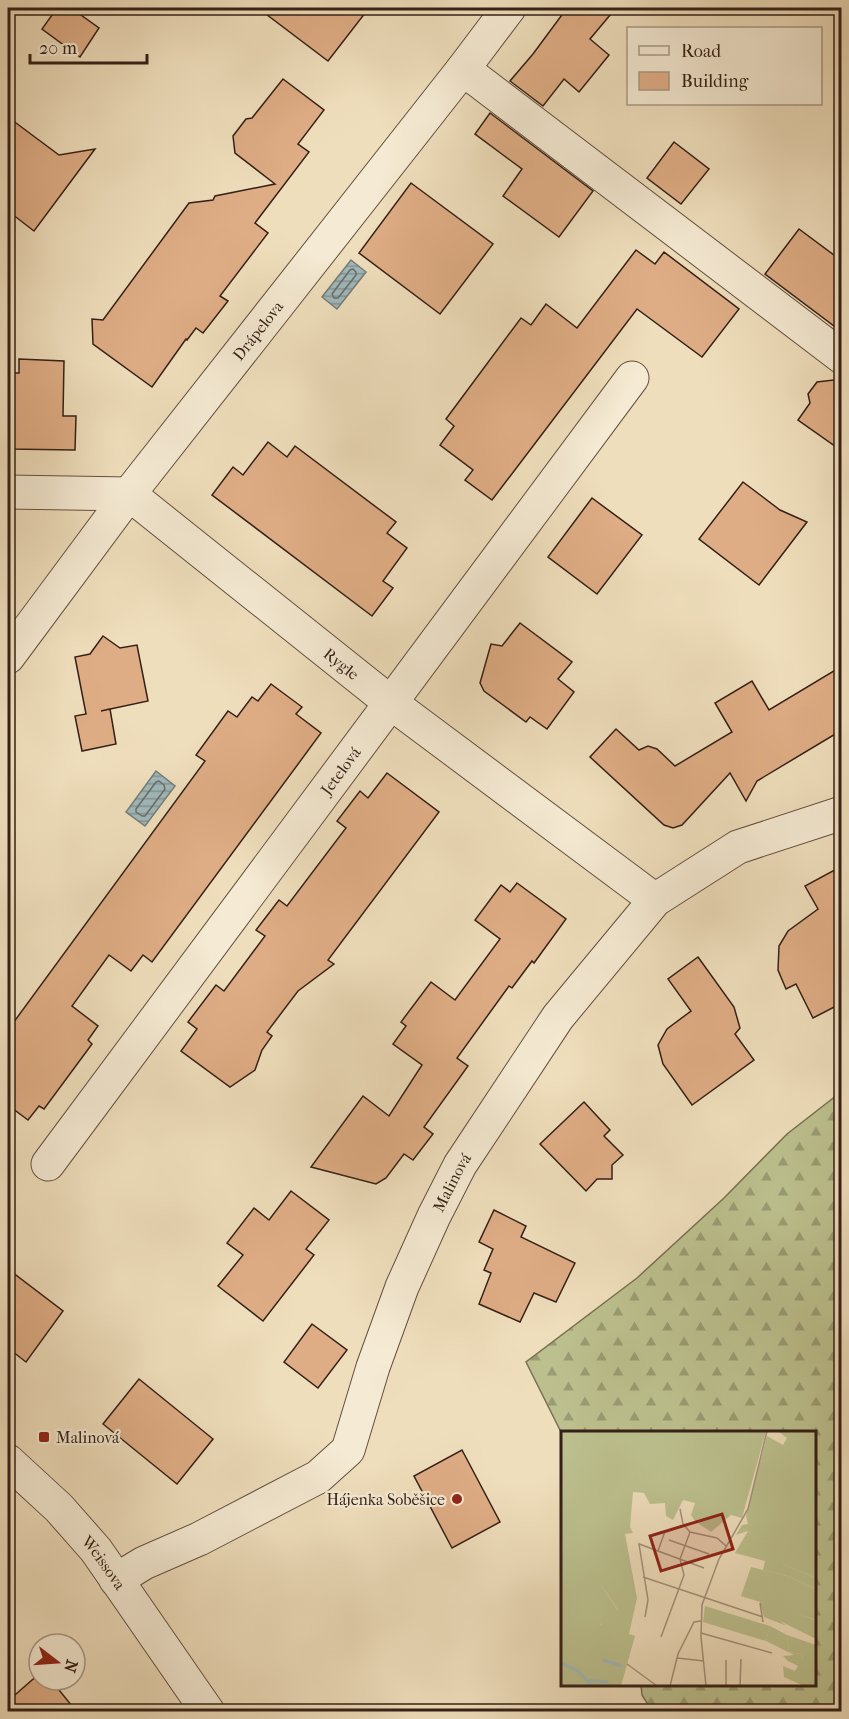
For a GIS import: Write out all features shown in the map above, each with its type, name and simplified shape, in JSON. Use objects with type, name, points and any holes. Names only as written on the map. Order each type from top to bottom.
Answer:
[{"type":"street","name":"Drápelova","points":[[8,657],[129,494],[509,8]]},
{"type":"street","points":[[463,69],[842,357]]},
{"type":"street","name":"Jetelová","points":[[48,1164],[632,378]]},
{"type":"street","points":[[8,492],[129,494]]},
{"type":"street","name":"Rygle","points":[[129,494],[390,703],[655,900]]},
{"type":"street","name":"Malinová","points":[[116,1580],[144,1563],[199,1539],[318,1477],[348,1450],[373,1367],[402,1287],[460,1165],[558,1017],[655,900],[738,847],[842,813]]},
{"type":"street","name":"Weissova","points":[[8,1461],[59,1508],[96,1550],[208,1712]]},
{"type":"green space","points":[[841,1092],[841,1711],[652,1711],[642,1695],[641,1686],[816,1686],[816,1431],[561,1432],[526,1362],[637,1278],[724,1198],[787,1134]]},
{"type":"water","points":[[351,260],[366,272],[337,309],[322,297]]},
{"type":"water","points":[[156,771],[175,786],[145,826],[126,812]]},
{"type":"building","points":[[57,8],[71,8],[99,28],[80,57],[42,29]]},
{"type":"building","points":[[258,8],[369,8],[328,61]]},
{"type":"building","points":[[567,8],[616,8],[590,39],[609,55],[579,92],[564,79],[543,106],[510,81]]},
{"type":"building","points":[[283,79],[324,110],[298,144],[309,152],[255,223],[268,233],[220,296],[228,301],[203,333],[196,328],[186,339],[152,387],[93,344],[92,319],[103,320],[189,203],[213,200],[215,196],[275,184],[235,153],[233,136],[246,119],[252,118]]},
{"type":"building","points":[[490,113],[593,191],[559,237],[503,196],[522,169],[475,134]]},
{"type":"building","points":[[8,117],[59,155],[95,149],[34,231],[8,211]]},
{"type":"building","points":[[674,142],[709,169],[681,204],[647,178]]},
{"type":"building","points":[[411,183],[493,244],[440,314],[359,253]]},
{"type":"building","points":[[799,229],[842,261],[842,332],[765,274]]},
{"type":"building","points":[[636,250],[655,264],[664,252],[739,309],[702,357],[637,309],[492,500],[465,480],[473,470],[440,445],[454,426],[446,419],[521,318],[531,325],[546,304],[577,328]]},
{"type":"building","points":[[19,359],[64,361],[63,416],[76,416],[75,450],[8,449],[8,373],[19,373]]},
{"type":"building","points":[[842,379],[842,451],[798,420],[810,403],[808,394],[817,382]]},
{"type":"building","points":[[268,442],[287,457],[295,446],[396,522],[387,533],[407,548],[383,581],[393,588],[372,616],[212,495],[233,467],[243,475]]},
{"type":"building","points":[[743,482],[780,510],[807,522],[759,585],[699,539]]},
{"type":"building","points":[[592,498],[642,535],[597,594],[548,557]]},
{"type":"building","points":[[520,623],[572,662],[558,679],[574,692],[547,729],[530,717],[526,722],[484,691],[480,683],[491,644],[502,646]]},
{"type":"building","points":[[103,636],[120,648],[137,645],[148,701],[110,709],[116,744],[82,751],[75,716],[86,714],[75,657],[90,654]]},
{"type":"building","points":[[842,666],[842,730],[757,781],[746,801],[730,773],[682,825],[673,828],[664,825],[590,757],[616,729],[639,750],[648,746],[657,749],[675,766],[732,732],[715,703],[752,681],[769,710]]},
{"type":"building","points":[[271,684],[302,707],[296,714],[321,733],[152,962],[143,955],[131,971],[109,955],[72,1006],[98,1026],[88,1040],[92,1044],[44,1109],[39,1106],[28,1120],[8,1105],[8,1030],[205,761],[196,755],[228,711],[237,717],[252,697],[258,701]]},
{"type":"building","points":[[387,773],[439,812],[328,960],[334,964],[298,991],[267,1032],[272,1036],[262,1050],[255,1070],[230,1087],[181,1051],[197,1029],[188,1022],[216,985],[224,991],[265,936],[256,930],[279,900],[287,906],[346,828],[337,821],[360,791],[368,798]]},
{"type":"building","points":[[842,866],[842,1003],[813,1018],[796,984],[786,989],[778,970],[779,946],[788,931],[818,909],[805,886]]},
{"type":"building","points":[[517,883],[566,919],[534,963],[532,961],[512,988],[509,986],[457,1058],[468,1066],[424,1127],[433,1134],[413,1160],[404,1154],[386,1178],[376,1184],[311,1167],[363,1096],[389,1116],[422,1065],[393,1044],[406,1026],[401,1022],[431,982],[455,1000],[500,939],[475,920],[501,885],[510,892]]},
{"type":"building","points":[[698,957],[734,1007],[740,1028],[735,1034],[754,1060],[692,1105],[663,1064],[658,1045],[667,1029],[691,1011],[668,979]]},
{"type":"building","points":[[584,1102],[610,1130],[604,1136],[623,1155],[612,1165],[612,1179],[597,1179],[586,1191],[540,1144]]},
{"type":"building","points":[[291,1191],[329,1220],[306,1249],[314,1255],[263,1321],[218,1286],[243,1255],[227,1243],[254,1208],[269,1220]]},
{"type":"building","points":[[494,1210],[526,1226],[521,1237],[575,1263],[556,1302],[534,1293],[520,1322],[479,1304],[491,1273],[484,1270],[493,1249],[479,1242]]},
{"type":"building","points":[[8,1269],[63,1311],[26,1362],[8,1348]]},
{"type":"building","points":[[312,1324],[347,1350],[318,1388],[284,1362]]},
{"type":"building","points":[[139,1379],[213,1439],[177,1484],[103,1424]]},
{"type":"building","name":"Hájenka Soběšice","points":[[462,1450],[500,1522],[452,1548],[414,1476]]},
{"type":"building","points":[[27,1684],[27,1692],[61,1692],[76,1711],[8,1711],[8,1701]]},
{"type":"place","name":"Malinová","points":[[44,1437]]},
{"type":"place","name":"Hájenka Soběšice","points":[[457,1499]]}]
